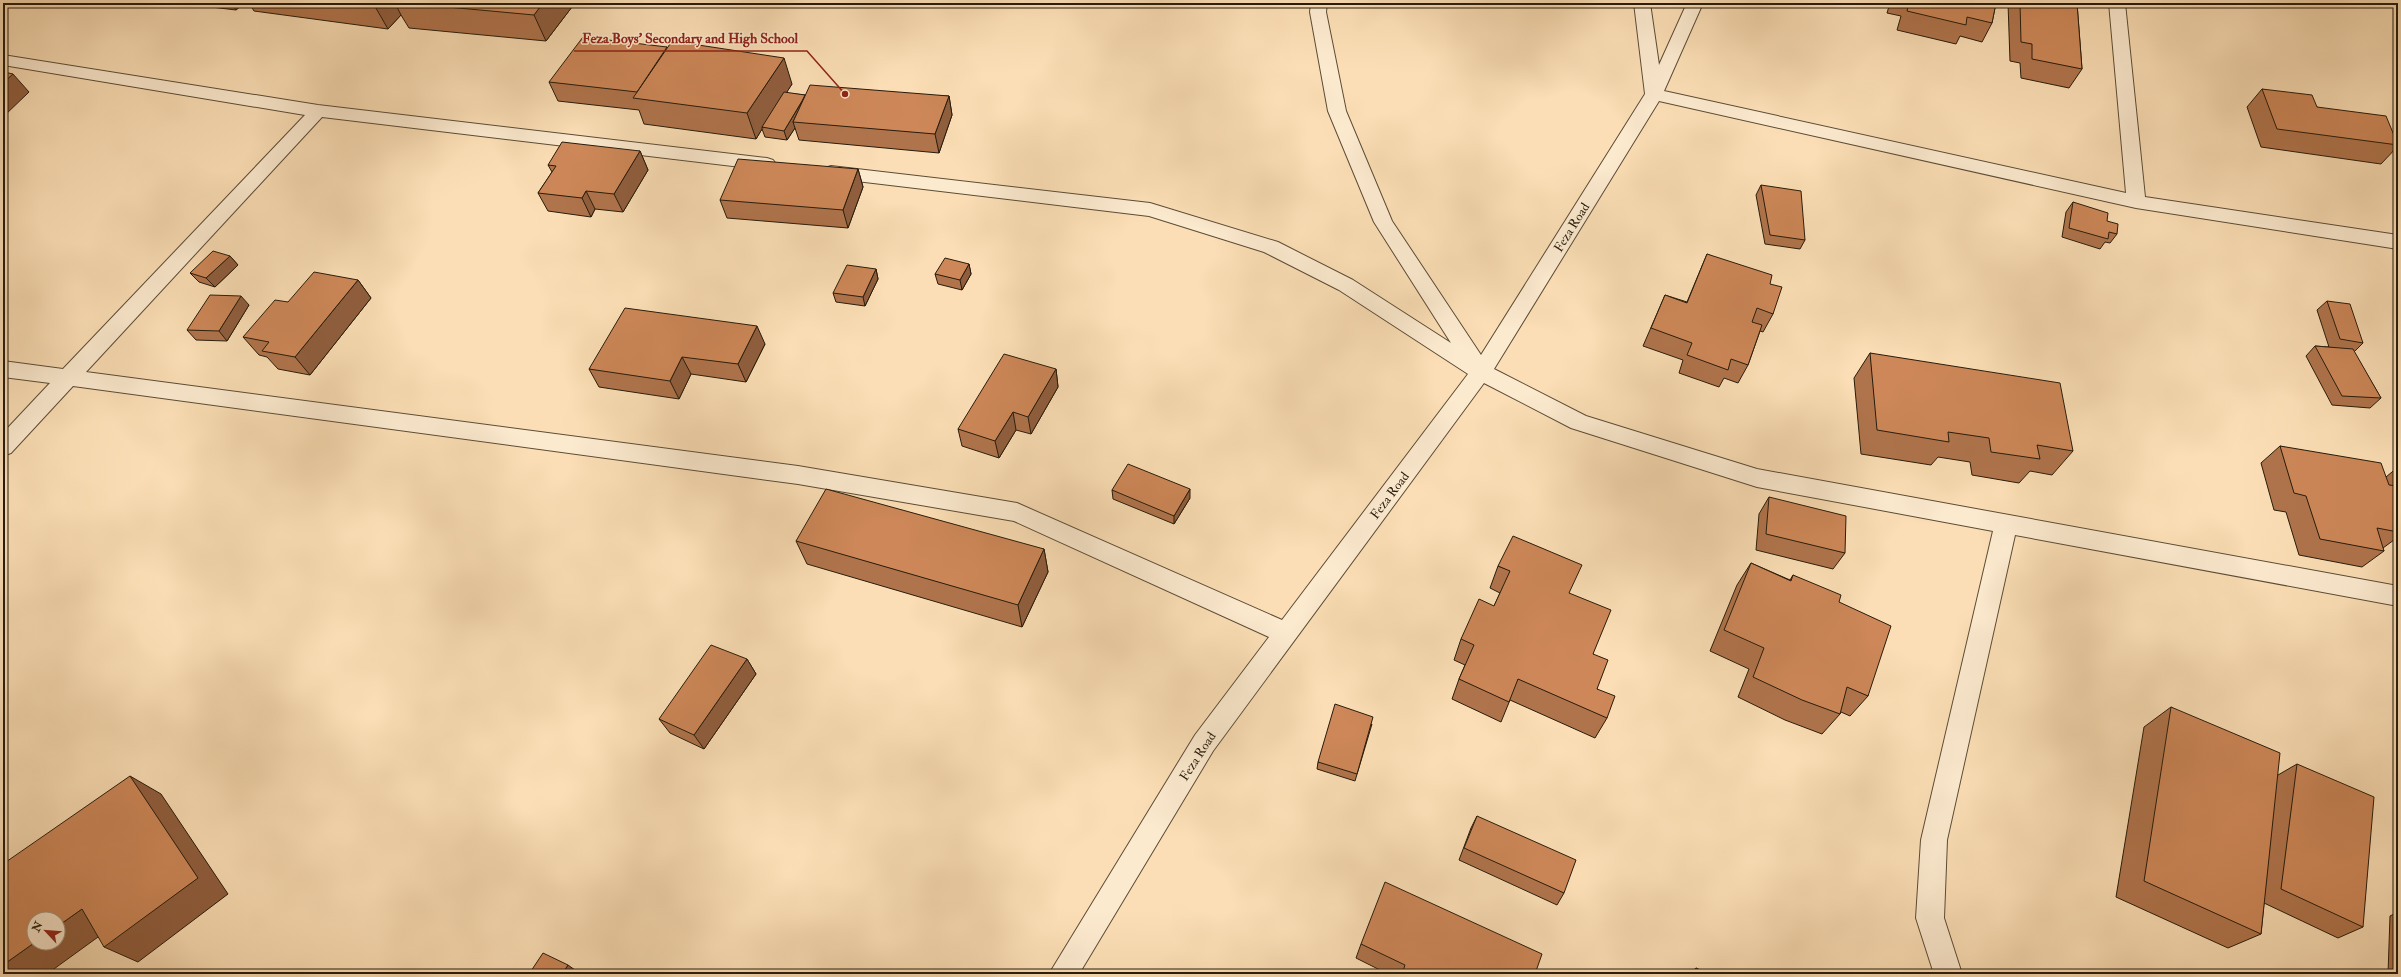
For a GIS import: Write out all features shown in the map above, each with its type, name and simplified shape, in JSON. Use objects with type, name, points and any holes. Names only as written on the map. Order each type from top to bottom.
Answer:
[{"type":"street","points":[[1319,3],[1318,12],[1337,111],[1383,222],[1481,372]]},
{"type":"street","points":[[1642,3],[1654,94],[2136,202],[2398,242]]},
{"type":"street","name":"Feza Road","points":[[1063,974],[1204,743],[1481,372],[1654,94],[1695,3]]},
{"type":"street","points":[[2117,3],[2136,202]]},
{"type":"street","points":[[3,60],[318,111],[786,167]]},
{"type":"street","points":[[3,446],[318,111]]},
{"type":"street","points":[[809,170],[1150,210],[1271,247],[1346,285],[1481,372],[1579,422],[1757,478],[2398,596]]},
{"type":"street","points":[[3,369],[798,475],[1017,512],[1286,633]]},
{"type":"street","points":[[1948,974],[1930,918],[1934,840],[2006,524]]},
{"type":"building","points":[[404,3],[543,3],[534,15]]},
{"type":"building","points":[[1909,3],[1996,3],[1992,23],[1967,17],[1966,25],[1907,11]]},
{"type":"building","points":[[2020,3],[2077,3],[2082,69],[2032,59],[2032,44],[2021,42]]},
{"type":"building","points":[[583,37],[667,47],[637,92],[549,82]]},
{"type":"building","points":[[672,41],[784,58],[747,113],[633,98]]},
{"type":"building","points":[[3,73],[13,74],[3,83]]},
{"type":"building","points":[[810,85],[949,96],[935,134],[793,122]]},
{"type":"building","points":[[2262,89],[2312,95],[2317,107],[2386,116],[2398,145],[2277,129]]},
{"type":"building","points":[[784,92],[805,95],[784,131],[762,127]]},
{"type":"building","points":[[562,142],[640,151],[614,194],[586,191],[582,198],[538,193],[556,166],[548,165]]},
{"type":"building","points":[[738,159],[858,169],[843,210],[720,200]]},
{"type":"building","points":[[1761,185],[1801,191],[1805,240],[1770,235]]},
{"type":"building","points":[[2073,202],[2108,213],[2107,221],[2118,224],[2117,234],[2109,232],[2108,239],[2069,228]]},
{"type":"building","points":[[213,251],[230,256],[206,278],[190,273]]},
{"type":"building","points":[[1707,254],[1772,275],[1770,284],[1782,287],[1773,314],[1757,308],[1752,322],[1762,325],[1748,365],[1731,359],[1728,370],[1687,355],[1692,343],[1651,328],[1665,295],[1687,303]]},
{"type":"building","points":[[945,258],[969,264],[960,280],[935,274]]},
{"type":"building","points":[[847,265],[876,269],[863,297],[833,293]]},
{"type":"building","points":[[314,272],[358,280],[295,357],[262,351],[269,342],[243,337],[275,300],[288,302]]},
{"type":"building","points":[[210,295],[241,296],[219,331],[187,330]]},
{"type":"building","points":[[2327,301],[2350,304],[2363,343],[2340,339]]},
{"type":"building","points":[[625,308],[757,326],[738,364],[682,357],[670,381],[589,369]]},
{"type":"building","points":[[2315,346],[2353,349],[2381,398],[2342,396]]},
{"type":"building","points":[[1870,353],[2060,383],[2073,451],[2037,445],[2040,459],[1991,452],[1989,438],[1948,432],[1949,442],[1877,430]]},
{"type":"building","points":[[1004,354],[1056,369],[1028,417],[1013,412],[995,441],[958,429]]},
{"type":"building","points":[[2280,446],[2381,463],[2389,485],[2398,486],[2398,532],[2377,528],[2384,551],[2320,539],[2306,496],[2294,493]]},
{"type":"building","points":[[1128,464],[1190,489],[1174,516],[1112,490]]},
{"type":"building","points":[[826,489],[1044,549],[1018,605],[796,541]]},
{"type":"building","points":[[1769,497],[1846,516],[1845,553],[1766,534]]},
{"type":"building","points":[[1513,536],[1582,565],[1569,593],[1611,610],[1593,654],[1608,660],[1597,689],[1615,696],[1607,718],[1518,679],[1509,702],[1459,679],[1474,645],[1461,639],[1479,599],[1494,606],[1510,571],[1498,566]]},
{"type":"building","points":[[1751,563],[1791,581],[1793,575],[1841,595],[1839,602],[1891,626],[1868,696],[1847,687],[1840,714],[1802,700],[1753,677],[1764,648],[1724,630]]},
{"type":"building","points":[[711,645],[747,659],[694,735],[659,719]]},
{"type":"building","points":[[1335,704],[1373,717],[1357,774],[1318,762]]},
{"type":"building","points":[[2171,707],[2280,753],[2261,934],[2144,881]]},
{"type":"building","points":[[2297,764],[2374,797],[2363,927],[2281,889]]},
{"type":"building","points":[[130,776],[198,878],[104,947],[82,909],[66,920],[66,911],[26,911],[26,949],[3,965],[3,864]]},
{"type":"building","points":[[1477,816],[1576,860],[1564,893],[1464,848]]},
{"type":"building","points":[[1385,882],[1542,954],[1535,974],[1402,974],[1405,965],[1361,944]]},
{"type":"building","points":[[543,953],[568,965],[562,974],[529,974]]},
{"type":"building","points":[[1696,968],[1708,974],[1694,974]]},
{"type":"place","name":"Feza Boys' Secondary and High School","points":[[845,94]]}]
